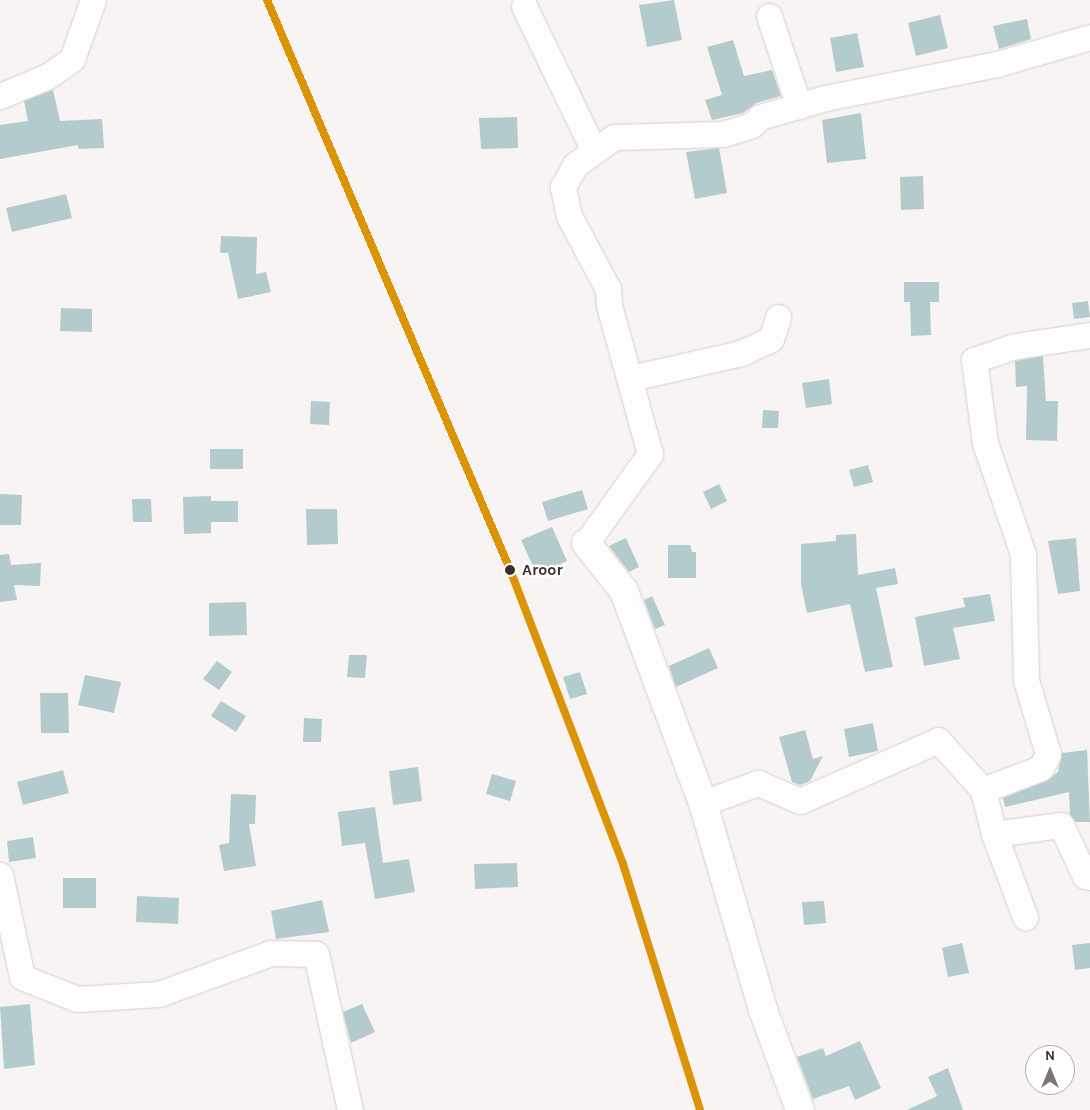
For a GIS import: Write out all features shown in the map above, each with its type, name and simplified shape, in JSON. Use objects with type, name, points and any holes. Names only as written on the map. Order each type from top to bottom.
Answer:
[{"type":"street","points":[[0,96],[48,76],[72,59],[93,0]]},
{"type":"street","points":[[524,6],[594,151]]},
{"type":"street","points":[[769,16],[799,106]]},
{"type":"street","points":[[800,1110],[762,1010],[703,803],[624,591],[586,544],[650,454],[631,378],[609,305],[608,289],[569,216],[562,187],[575,165],[614,137],[723,134],[752,125],[760,117],[799,106],[997,64],[1090,37]]},
{"type":"street","points":[[631,378],[741,353],[771,339],[778,317]]},
{"type":"street","points":[[983,790],[1041,768],[1048,754],[1026,680],[1023,554],[985,443],[974,360],[1007,348],[1090,335]]},
{"type":"street","points":[[703,803],[758,783],[800,801],[938,740],[983,790],[994,834],[1025,917]]},
{"type":"street","points":[[994,834],[1061,825],[1085,876],[1090,877]]},
{"type":"street","points":[[0,876],[22,977],[77,999],[159,994],[271,953],[316,954],[350,1110]]},
{"type":"building","points":[[674,0],[682,40],[647,47],[639,5]]},
{"type":"building","points":[[940,15],[948,48],[916,56],[908,23]]},
{"type":"building","points":[[1027,19],[1031,39],[999,49],[993,26]]},
{"type":"building","points":[[857,33],[864,67],[836,72],[830,38]]},
{"type":"building","points":[[733,40],[744,76],[772,70],[781,96],[756,103],[743,113],[712,120],[705,100],[722,95],[707,47]]},
{"type":"building","points":[[53,90],[60,121],[102,119],[104,148],[79,149],[78,145],[0,159],[0,125],[28,121],[24,101]]},
{"type":"building","points":[[861,113],[866,159],[827,163],[822,120]]},
{"type":"building","points":[[517,117],[518,148],[481,149],[479,118]]},
{"type":"building","points":[[719,148],[727,193],[695,199],[686,152]]},
{"type":"building","points":[[923,176],[924,209],[901,210],[900,177]]},
{"type":"building","points":[[66,194],[72,218],[12,232],[6,208]]},
{"type":"building","points":[[221,236],[257,237],[256,274],[266,272],[271,292],[238,299],[228,253],[220,253]]},
{"type":"building","points":[[904,282],[939,282],[939,302],[930,302],[931,335],[911,336],[910,302],[904,302]]},
{"type":"building","points":[[1088,301],[1090,317],[1074,319],[1072,303]]},
{"type":"building","points":[[61,308],[92,309],[92,332],[60,331]]},
{"type":"building","points":[[1043,356],[1046,401],[1058,401],[1057,441],[1026,440],[1027,386],[1016,387],[1015,361]]},
{"type":"building","points":[[829,379],[832,404],[806,408],[802,383]]},
{"type":"building","points":[[311,401],[330,402],[329,425],[310,424]]},
{"type":"building","points":[[763,410],[779,411],[778,428],[762,428]]},
{"type":"building","points":[[210,449],[243,449],[243,469],[210,469]]},
{"type":"building","points":[[868,465],[873,482],[854,487],[849,470]]},
{"type":"building","points":[[719,484],[727,501],[711,509],[703,492]]},
{"type":"building","points":[[582,490],[588,509],[548,521],[542,502]]},
{"type":"building","points":[[0,494],[22,495],[21,525],[0,525]]},
{"type":"building","points":[[211,496],[211,501],[238,501],[238,522],[211,522],[211,533],[184,534],[183,497]]},
{"type":"building","points":[[132,499],[151,499],[152,522],[133,522]]},
{"type":"building","points":[[306,509],[337,509],[338,544],[307,545]]},
{"type":"building","points":[[552,527],[567,561],[537,575],[521,540]]},
{"type":"building","points":[[856,534],[858,575],[895,568],[898,584],[876,588],[893,667],[865,672],[850,604],[807,613],[801,584],[801,544],[836,541],[836,535]]},
{"type":"building","points":[[626,538],[639,567],[629,572],[609,546]]},
{"type":"building","points":[[1076,538],[1080,591],[1058,594],[1048,541]]},
{"type":"building","points":[[668,545],[690,545],[692,552],[696,552],[696,578],[668,578]]},
{"type":"building","points":[[9,554],[11,565],[41,563],[40,586],[14,585],[17,600],[0,602],[0,555]]},
{"type":"building","points":[[990,594],[995,621],[953,628],[960,659],[924,666],[915,617],[965,607],[963,598]]},
{"type":"building","points":[[652,596],[665,625],[655,629],[644,600]]},
{"type":"building","points":[[246,602],[247,635],[209,636],[209,603]]},
{"type":"building","points":[[709,648],[718,668],[676,687],[669,666]]},
{"type":"building","points":[[349,655],[367,655],[365,678],[347,677]]},
{"type":"building","points":[[217,661],[232,672],[219,690],[203,679]]},
{"type":"building","points":[[580,672],[587,694],[570,699],[563,677]]},
{"type":"building","points":[[85,675],[121,682],[114,713],[78,705]]},
{"type":"building","points":[[40,693],[68,693],[69,733],[41,733]]},
{"type":"building","points":[[221,701],[246,716],[236,732],[211,716]]},
{"type":"building","points":[[304,718],[322,719],[321,742],[303,742]]},
{"type":"building","points":[[873,723],[878,751],[849,757],[844,729]]},
{"type":"building","points":[[805,730],[813,759],[823,756],[810,781],[800,785],[792,782],[779,737]]},
{"type":"building","points":[[1087,750],[1090,822],[1076,822],[1070,815],[1069,792],[1005,807],[1003,798],[1046,781],[1058,772],[1062,753]]},
{"type":"building","points":[[418,767],[422,801],[393,805],[389,771]]},
{"type":"building","points":[[63,770],[69,793],[23,805],[17,782]]},
{"type":"building","points":[[492,774],[516,781],[510,801],[486,794]]},
{"type":"building","points":[[231,794],[256,795],[255,824],[249,824],[256,866],[224,871],[219,845],[229,843]]},
{"type":"building","points":[[375,807],[383,863],[409,859],[415,892],[375,899],[365,843],[342,846],[338,812]]},
{"type":"building","points":[[33,837],[36,858],[9,862],[7,841]]},
{"type":"building","points":[[517,863],[518,887],[475,889],[474,864]]},
{"type":"building","points":[[63,878],[96,878],[96,908],[63,908]]},
{"type":"building","points":[[137,896],[179,898],[178,924],[136,922]]},
{"type":"building","points":[[322,900],[329,932],[276,939],[271,911]]},
{"type":"building","points":[[824,901],[826,923],[804,925],[802,902]]},
{"type":"building","points":[[962,943],[969,973],[948,977],[942,948]]},
{"type":"building","points":[[1090,943],[1090,968],[1075,970],[1072,945]]},
{"type":"building","points":[[30,1004],[35,1065],[4,1069],[0,1007]]},
{"type":"building","points":[[362,1004],[375,1032],[351,1043],[343,1012]]},
{"type":"building","points":[[860,1041],[881,1088],[855,1100],[849,1086],[813,1099],[797,1057],[823,1048],[826,1056]]},
{"type":"building","points":[[948,1068],[963,1110],[907,1110],[937,1096],[928,1077]]},
{"type":"transit line","points":[[267,0],[509,567],[623,864],[700,1110]]},
{"type":"place","name":"Aroor","points":[[510,570]]}]
